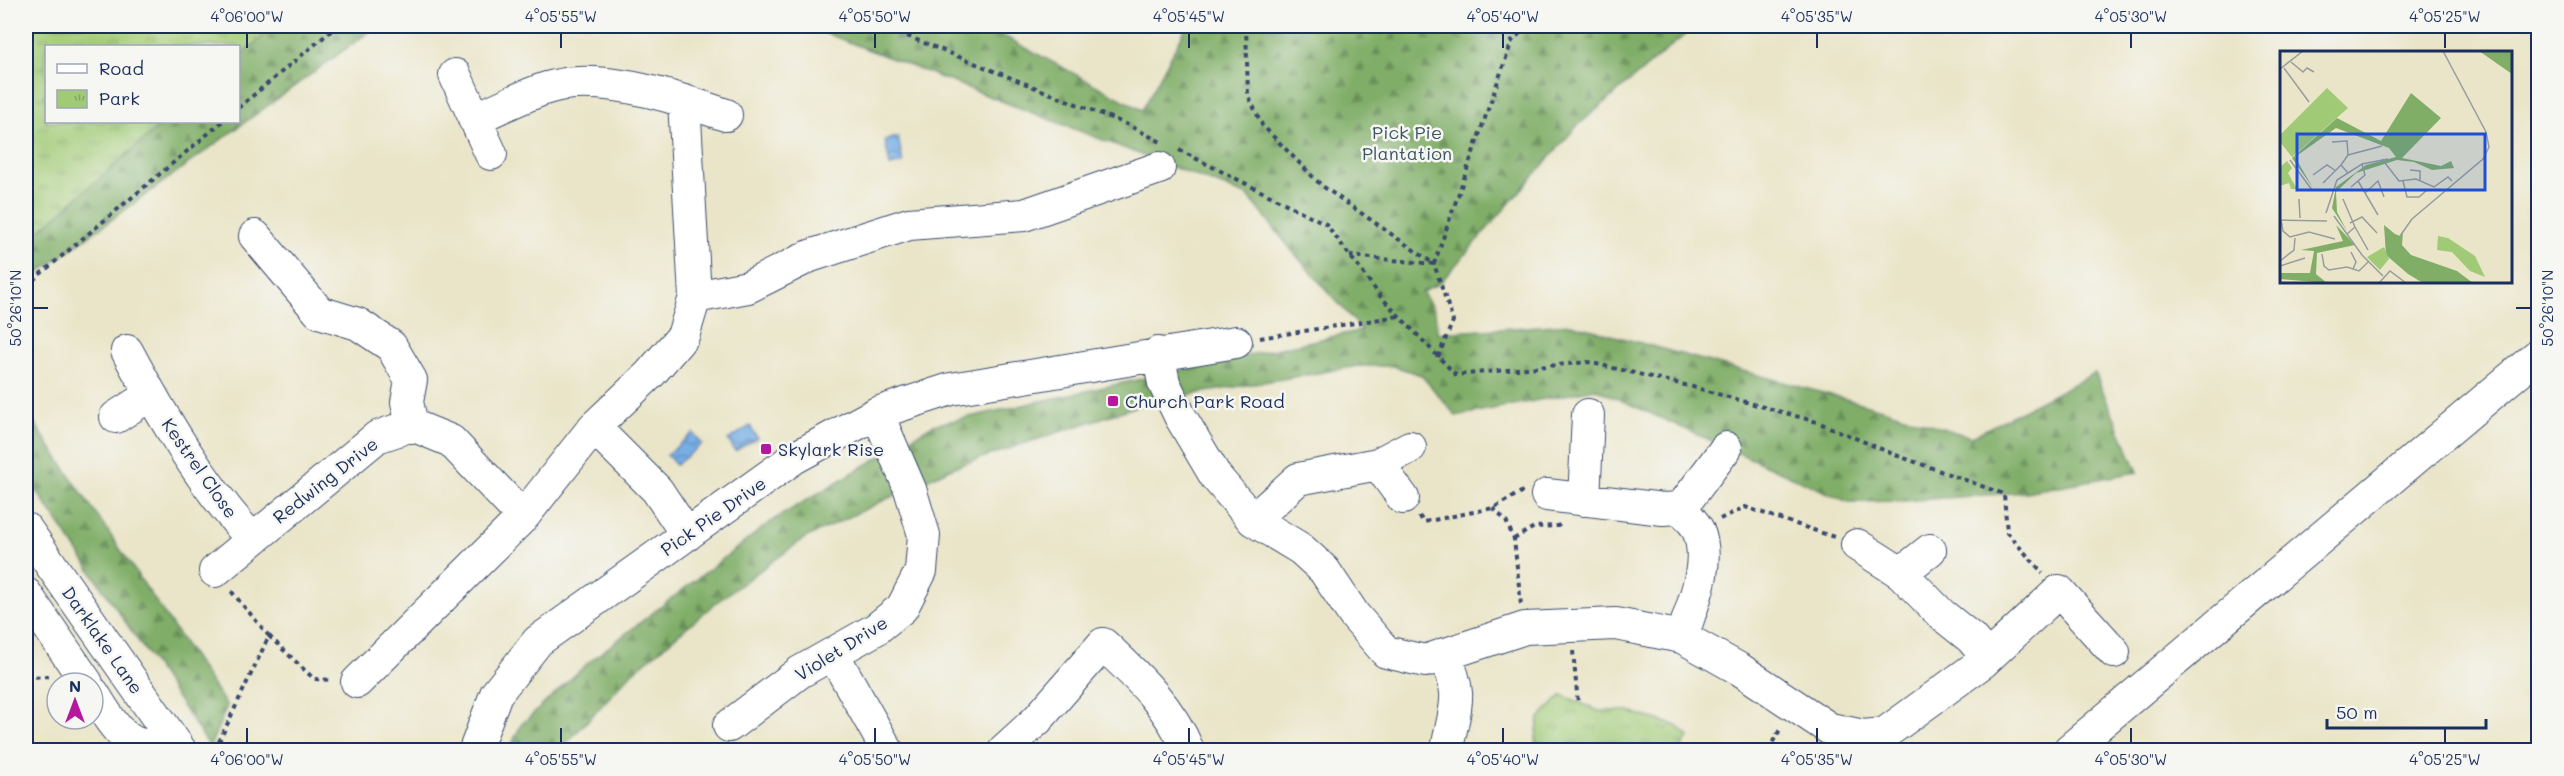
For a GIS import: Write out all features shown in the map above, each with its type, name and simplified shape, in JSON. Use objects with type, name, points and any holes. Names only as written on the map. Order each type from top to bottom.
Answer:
[{"type":"street","points":[[455,75],[491,154]]},
{"type":"street","points":[[474,119],[549,87],[597,83],[646,89],[726,115]]},
{"type":"street","points":[[357,682],[523,517],[594,428],[651,374],[683,336],[695,297],[684,102]]},
{"type":"street","points":[[695,297],[748,287],[810,256],[909,224],[1024,215],[1159,168]]},
{"type":"street","points":[[255,236],[319,312],[358,324],[392,346],[411,380],[408,402],[412,425],[451,441],[523,517]]},
{"type":"street","name":"Pick Pie Drive","points":[[475,750],[496,694],[538,640],[794,458],[877,413],[951,388],[1236,342]]},
{"type":"street","name":"Kestrel Close","points":[[127,351],[150,394],[192,462],[225,508],[252,539]]},
{"type":"street","points":[[1158,353],[1164,383],[1180,416],[1216,477],[1253,520],[1301,549],[1324,570],[1345,620],[1386,652],[1425,661],[1525,628],[1616,624],[1682,637],[1741,670],[1830,729],[1863,736],[1884,734],[1987,657],[2059,591],[2114,652]]},
{"type":"street","points":[[2069,750],[2538,355]]},
{"type":"street","points":[[116,417],[150,394]]},
{"type":"street","name":"Violet Drive","points":[[729,726],[800,672],[876,629],[902,608],[921,571],[924,535],[910,489],[877,413]]},
{"type":"street","points":[[1584,500],[1588,415]]},
{"type":"street","name":"Redwing Drive","points":[[215,571],[377,437],[412,425]]},
{"type":"street","points":[[594,428],[657,490],[687,535]]},
{"type":"street","points":[[1253,520],[1298,479],[1378,464],[1410,447]]},
{"type":"street","points":[[1689,519],[1726,448]]},
{"type":"street","points":[[1378,464],[1403,498]]},
{"type":"street","points":[[1547,495],[1663,509],[1689,519],[1702,550],[1701,578],[1682,637]]},
{"type":"street","name":"Darklake Lane","points":[[26,529],[175,744]]},
{"type":"street","points":[[1857,545],[1901,573],[1941,614],[1971,638],[1987,657]]},
{"type":"street","points":[[1901,573],[1930,550]]},
{"type":"street","points":[[26,594],[79,671]]},
{"type":"street","points":[[1004,750],[1037,720],[1103,644],[1151,690],[1180,731],[1188,750]]},
{"type":"street","points":[[833,654],[887,750]]},
{"type":"street","points":[[1444,654],[1456,679],[1457,704],[1447,750]]},
{"type":"street","points":[[105,710],[118,729],[130,739],[147,745],[175,744]]},
{"type":"path","points":[[240,106],[337,26]]},
{"type":"path","points":[[882,26],[1126,124],[1326,224],[1399,316],[1456,375],[1588,362],[1693,387],[1817,422],[1893,454],[2004,494],[2007,533],[2059,591]]},
{"type":"path","points":[[1246,26],[1248,95],[1262,125],[1320,185],[1434,264],[1453,321],[1438,357]]},
{"type":"path","points":[[1434,264],[1512,41],[1527,26]]},
{"type":"path","points":[[26,286],[221,123]]},
{"type":"path","points":[[1350,256],[1434,264]]},
{"type":"path","points":[[1236,342],[1399,316]]},
{"type":"path","points":[[1403,498],[1424,522],[1493,508],[1534,484],[1547,495]]},
{"type":"path","points":[[1689,519],[1746,507],[1857,545]]},
{"type":"path","points":[[1493,508],[1506,520],[1514,539],[1525,628]]},
{"type":"path","points":[[215,571],[269,636],[314,679],[357,682]]},
{"type":"path","points":[[1571,627],[1578,703]]},
{"type":"path","points":[[215,750],[269,636]]},
{"type":"path","points":[[26,677],[45,676]]},
{"type":"green space","points":[[26,26],[275,26],[240,56],[240,45],[45,45],[45,123],[163,123],[26,242]]},
{"type":"green space","points":[[275,26],[377,26],[26,282],[26,242],[163,123],[240,123],[240,56]]},
{"type":"green space","name":"Pick Pie Plantation","points":[[807,26],[985,26],[1142,110],[1187,26],[1695,26],[1577,126],[1440,283],[1422,292],[1435,312],[1438,333],[1571,324],[1882,409],[1971,437],[2095,373],[2138,472],[2026,492],[1904,501],[1848,502],[1596,389],[1456,416],[1421,375],[1394,366],[1358,366],[1153,401],[954,467],[805,538],[718,601],[632,673],[560,750],[509,750],[521,725],[589,662],[773,520],[933,425],[1362,330],[1294,253],[1248,196]]},
{"type":"green space","points":[[26,411],[227,706],[210,747],[26,475]]},
{"type":"green space","points":[[1562,695],[1599,711],[1626,711],[1675,725],[1689,737],[1680,750],[1534,750],[1539,718]]},
{"type":"water","points":[[898,137],[903,163],[890,166],[885,140]]},
{"type":"water","points":[[750,426],[757,438],[735,451],[728,440]]},
{"type":"water","points":[[693,433],[702,444],[676,465],[667,455]]},
{"type":"place","name":"Church Park Road","points":[[1113,401]]},
{"type":"place","name":"Skylark Rise","points":[[766,449]]}]
